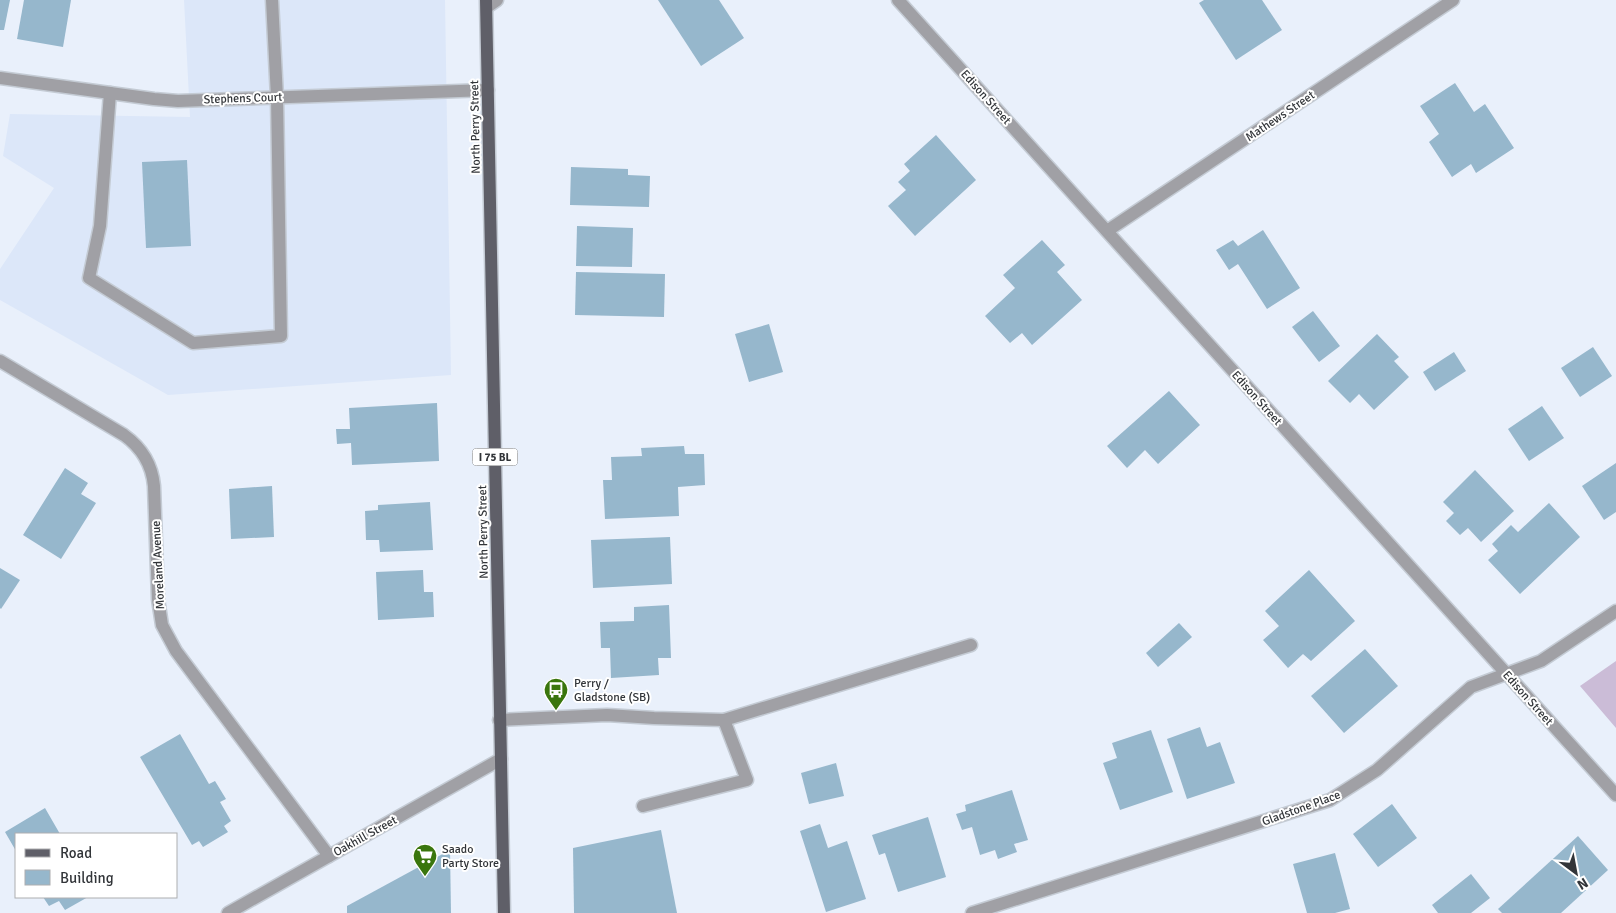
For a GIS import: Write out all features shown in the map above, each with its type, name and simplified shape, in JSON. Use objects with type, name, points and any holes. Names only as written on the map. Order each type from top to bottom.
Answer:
[{"type":"main road","name":"North Perry Street","points":[[490,2],[488,90],[504,913]]},
{"type":"street","points":[[110,93],[100,226],[89,278],[193,343],[281,336],[277,97],[272,0]]},
{"type":"street","name":"Edison Street","points":[[898,0],[1616,795]]},
{"type":"street","name":"Mathews Street","points":[[1107,231],[1453,0]]},
{"type":"street","name":"Stephens Court","points":[[0,78],[178,101],[488,90]]},
{"type":"street","name":"Moreland Avenue","points":[[0,361],[124,436],[139,448],[146,457],[151,468],[154,486],[158,599],[162,625],[176,652],[329,856]]},
{"type":"street","name":"Gladstone Place","points":[[972,913],[1330,800],[1377,770],[1472,687],[1541,661],[1616,611]]},
{"type":"street","points":[[499,720],[607,715],[724,720],[971,645]]},
{"type":"street","points":[[643,806],[747,780],[724,720]]},
{"type":"street","name":"Oakhill Street","points":[[228,913],[501,759]]},
{"type":"shaded area","points":[[184,0],[445,0],[451,375],[168,395],[0,300],[0,269],[54,188],[3,156],[10,114],[190,117]]},
{"type":"shaded area","points":[[1616,661],[1616,728],[1580,686]]},
{"type":"building","points":[[0,0],[10,0],[4,30],[0,30]]},
{"type":"building","points":[[24,0],[71,0],[63,47],[17,39]]},
{"type":"building","points":[[658,0],[719,0],[744,38],[701,66]]},
{"type":"building","points":[[1204,0],[1262,0],[1282,30],[1236,60],[1199,3]]},
{"type":"building","points":[[1455,83],[1474,112],[1485,104],[1514,148],[1476,173],[1471,164],[1452,177],[1429,142],[1439,134],[1420,106]]},
{"type":"building","points":[[936,135],[976,180],[915,236],[888,206],[906,190],[898,182],[910,171],[904,164]]},
{"type":"building","points":[[187,160],[191,246],[146,248],[142,162]]},
{"type":"building","points":[[571,167],[628,169],[628,175],[650,176],[649,207],[570,205]]},
{"type":"building","points":[[577,226],[633,228],[632,267],[576,266]]},
{"type":"building","points":[[1263,230],[1300,288],[1267,309],[1238,264],[1229,270],[1216,250],[1233,240],[1238,246]]},
{"type":"building","points":[[1042,240],[1065,265],[1057,272],[1082,300],[1032,345],[1022,333],[1010,343],[985,316],[1015,288],[1003,275]]},
{"type":"building","points":[[576,272],[665,274],[664,317],[575,315]]},
{"type":"building","points":[[1313,311],[1340,346],[1319,362],[1292,327]]},
{"type":"building","points":[[769,324],[783,372],[749,382],[735,334]]},
{"type":"building","points":[[1377,334],[1399,357],[1394,361],[1409,377],[1374,410],[1359,394],[1350,403],[1328,381]]},
{"type":"building","points":[[1593,347],[1612,376],[1580,397],[1561,368]]},
{"type":"building","points":[[1454,352],[1466,371],[1435,391],[1423,372]]},
{"type":"building","points":[[1169,391],[1200,425],[1158,464],[1145,450],[1127,468],[1107,446]]},
{"type":"building","points":[[437,403],[439,461],[352,465],[351,443],[337,444],[336,429],[350,429],[349,408]]},
{"type":"building","points":[[1542,406],[1564,438],[1529,461],[1508,429]]},
{"type":"building","points":[[684,446],[685,454],[704,454],[705,485],[678,487],[679,516],[605,519],[603,480],[612,480],[611,457],[642,456],[641,448]]},
{"type":"building","points":[[1616,463],[1616,512],[1604,520],[1582,486]]},
{"type":"building","points":[[65,468],[88,483],[81,494],[96,503],[61,559],[23,535]]},
{"type":"building","points":[[1475,470],[1514,511],[1481,542],[1468,528],[1460,535],[1446,521],[1454,513],[1443,502]]},
{"type":"building","points":[[272,486],[274,537],[231,539],[229,489]]},
{"type":"building","points":[[430,502],[433,550],[380,552],[379,540],[366,540],[365,511],[378,510],[378,505]]},
{"type":"building","points":[[1549,503],[1580,537],[1520,594],[1488,560],[1498,551],[1492,544],[1511,525],[1518,532]]},
{"type":"building","points":[[670,537],[672,584],[593,588],[591,540]]},
{"type":"building","points":[[0,568],[20,580],[1,609],[0,608]]},
{"type":"building","points":[[423,570],[424,592],[433,592],[434,617],[378,620],[376,572]]},
{"type":"building","points":[[1309,570],[1355,621],[1311,661],[1303,654],[1288,668],[1263,640],[1279,626],[1265,611]]},
{"type":"building","points":[[669,605],[671,658],[658,658],[659,675],[611,678],[610,648],[601,648],[600,622],[634,621],[634,607]]},
{"type":"building","points":[[1179,623],[1192,637],[1158,667],[1146,653]]},
{"type":"building","points":[[1365,649],[1398,686],[1344,733],[1311,696]]},
{"type":"building","points":[[1200,727],[1207,747],[1220,742],[1235,783],[1187,799],[1167,739]]},
{"type":"building","points":[[1151,730],[1173,792],[1120,810],[1103,763],[1117,758],[1112,743]]},
{"type":"building","points":[[180,734],[209,784],[215,781],[226,799],[220,802],[231,821],[224,826],[228,832],[203,847],[199,841],[192,845],[140,757]]},
{"type":"building","points":[[836,763],[844,796],[809,804],[801,773]]},
{"type":"building","points":[[1012,790],[1028,840],[1014,844],[1017,852],[998,859],[995,850],[980,855],[972,827],[962,830],[956,814],[966,811],[965,805]]},
{"type":"building","points":[[1392,804],[1417,838],[1378,867],[1353,834]]},
{"type":"building","points":[[45,808],[59,833],[15,833],[15,849],[5,832]]},
{"type":"building","points":[[928,817],[946,877],[898,892],[885,853],[879,855],[872,835]]},
{"type":"building","points":[[820,824],[828,848],[847,841],[866,899],[826,912],[800,831]]},
{"type":"building","points":[[661,830],[677,913],[574,913],[573,848]]},
{"type":"building","points":[[1578,836],[1608,870],[1561,913],[1502,913],[1498,909]]},
{"type":"building","name":"Saado Party Store","points":[[450,850],[451,913],[347,913],[347,906]]},
{"type":"building","points":[[1335,853],[1350,909],[1335,913],[1307,913],[1293,864]]},
{"type":"building","points":[[1471,874],[1490,898],[1471,913],[1438,913],[1432,905]]},
{"type":"building","points":[[44,898],[86,898],[65,910],[59,901],[49,906]]},
{"type":"place","name":"Perry / Gladstone (SB)","points":[[556,711]]},
{"type":"place","name":"Saado Party Store","points":[[425,877]]}]
